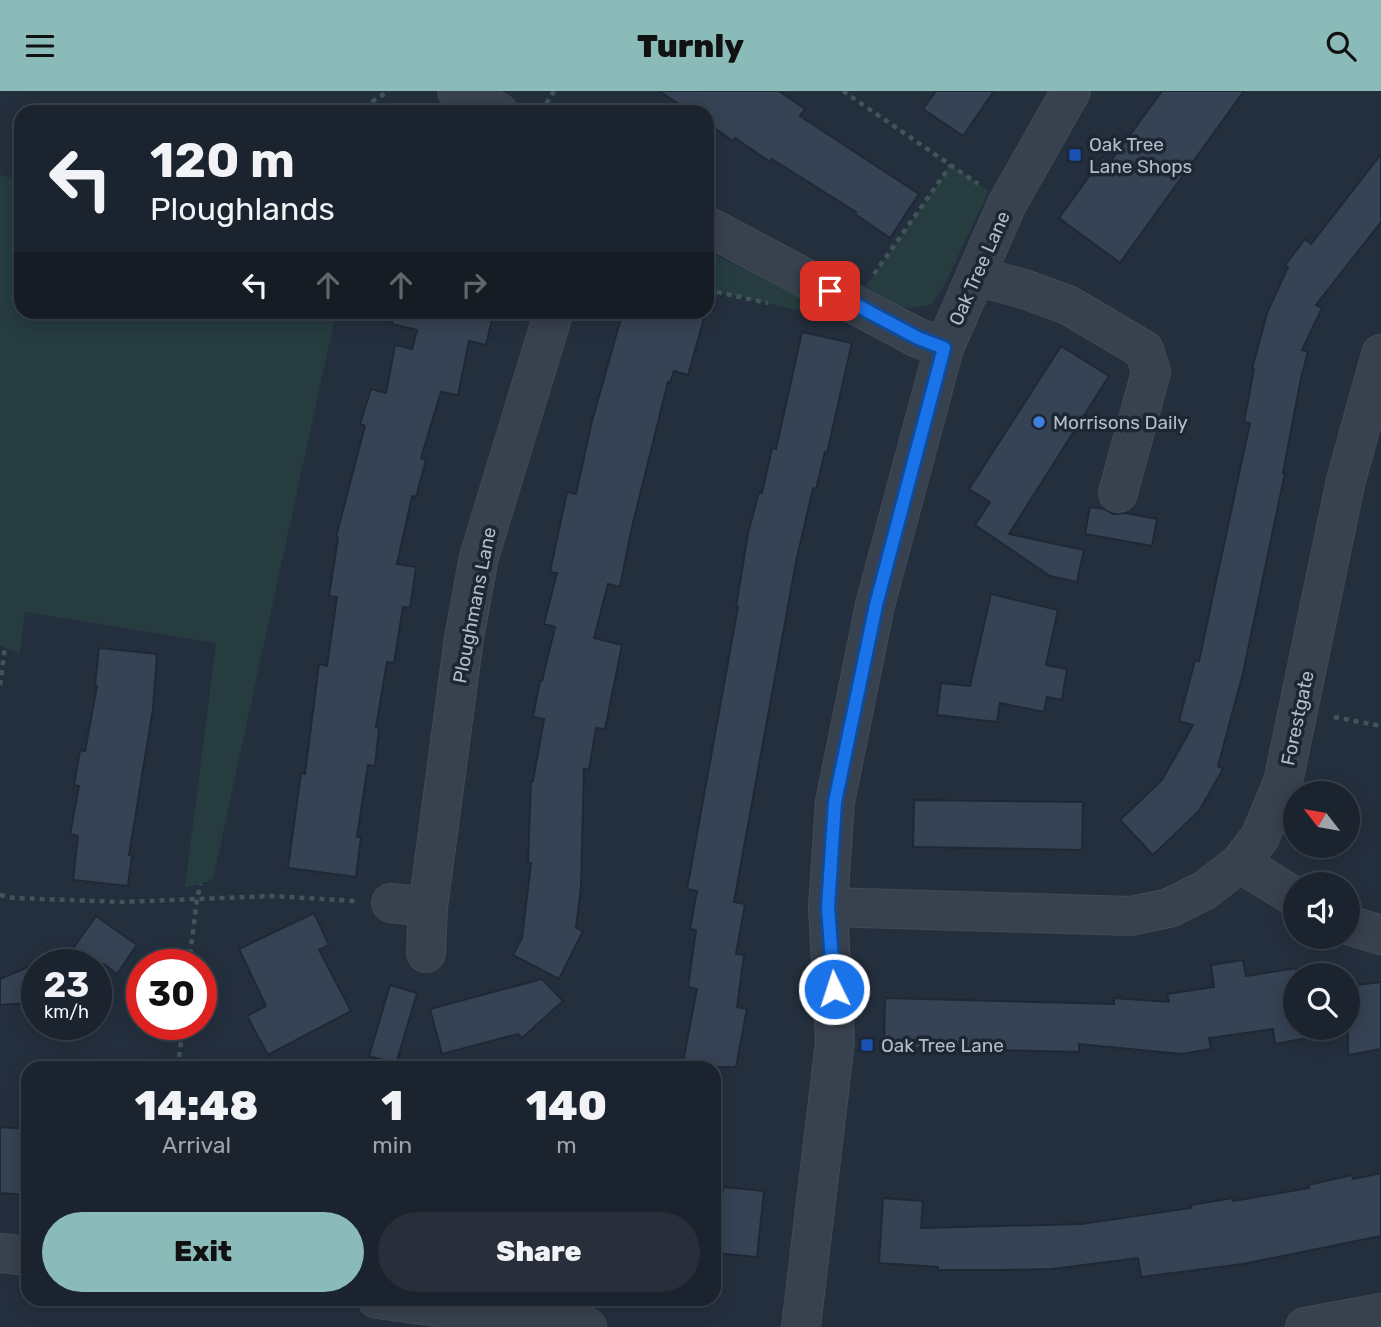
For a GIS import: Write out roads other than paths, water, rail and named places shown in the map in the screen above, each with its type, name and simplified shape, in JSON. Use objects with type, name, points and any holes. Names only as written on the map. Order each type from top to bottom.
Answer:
[{"type":"street","points":[[457,91],[484,105]]},
{"type":"street","name":"Oak Tree Lane","points":[[801,1327],[835,1042],[828,907],[835,802],[850,724],[876,605],[944,348],[1007,204],[1071,91]]},
{"type":"street","points":[[714,230],[918,338],[944,348]]},
{"type":"street","points":[[975,276],[1024,289],[1068,305],[1144,350],[1150,372],[1118,492]]},
{"type":"street","name":"Ploughmans Lane","points":[[426,953],[410,905],[480,557],[552,319]]},
{"type":"street","name":"Forestgate","points":[[828,907],[1131,916],[1169,908],[1205,890],[1240,863],[1260,837],[1283,782],[1346,480],[1381,354]]},
{"type":"street","points":[[1240,863],[1283,890]]},
{"type":"street","points":[[1360,929],[1381,935]]},
{"type":"street","points":[[0,1253],[21,1255]]},
{"type":"street","points":[[430,1306],[587,1327]]},
{"type":"street","points":[[1305,1327],[1381,1313]]},
{"type":"place","name":"Oak Tree Lane Shops","points":[[1075,155]]},
{"type":"place","name":"Morrisons Daily","points":[[1039,422]]},
{"type":"place","name":"Oak Tree Lane","points":[[867,1045]]}]
